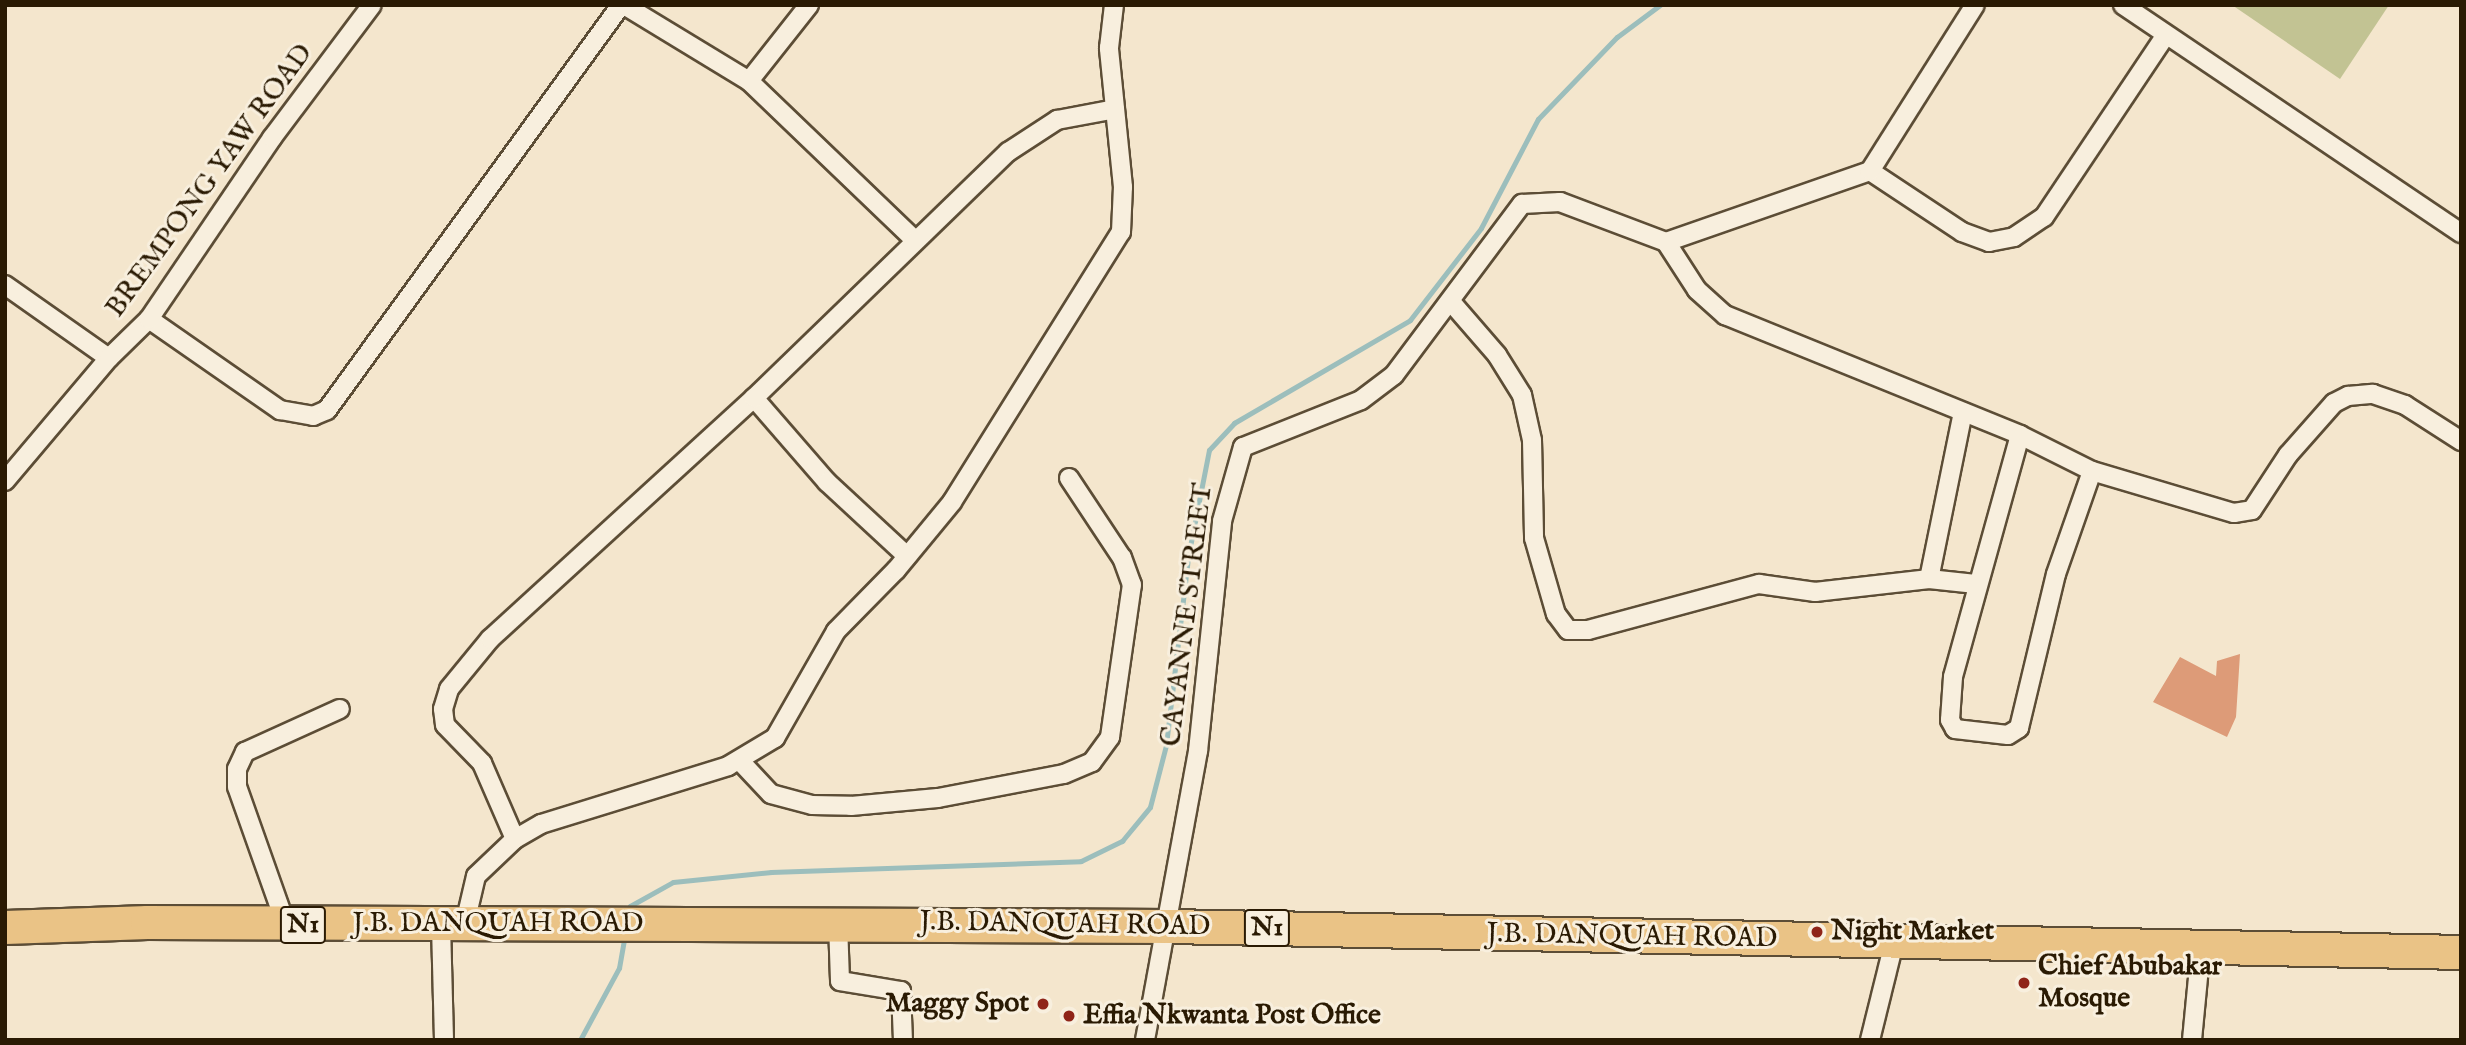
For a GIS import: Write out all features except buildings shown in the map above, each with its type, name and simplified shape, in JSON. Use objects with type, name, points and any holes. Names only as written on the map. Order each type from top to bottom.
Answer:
[{"type":"highway","name":"J.B. DANQUAH ROAD","points":[[5,927],[147,922],[286,925],[838,923],[1168,926],[1894,943],[2461,952]]},
{"type":"street","name":"BREMPONG YAW ROAD","points":[[5,481],[109,358],[149,318],[272,138],[372,5]]},
{"type":"street","points":[[149,318],[280,410],[313,416],[327,410],[623,5],[750,81],[915,240]]},
{"type":"street","points":[[750,81],[809,5]]},
{"type":"street","points":[[444,1040],[453,924],[476,876],[515,839],[541,824],[740,761],[775,738],[836,631],[907,556],[952,502],[1113,250],[1124,218],[1109,48],[1114,5]]},
{"type":"street","points":[[1975,5],[1870,171],[1667,242],[1714,308],[2020,435],[2092,471],[2243,514],[2325,414],[2348,396],[2373,394],[2405,405],[2461,441]]},
{"type":"street","points":[[2123,5],[2461,233]]},
{"type":"street","points":[[1870,171],[1962,232],[1989,242],[2014,237],[2044,217],[2166,35]]},
{"type":"street","points":[[515,839],[482,763],[445,725],[443,709],[449,689],[500,630],[754,398],[1008,152],[1042,129],[1080,113],[1115,109]]},
{"type":"street","name":"CAYANNE STREET","points":[[1145,1040],[1198,751],[1222,521],[1238,456],[1249,442],[1361,400],[1410,359],[1452,303],[1507,219],[1531,201],[1560,202],[1667,242]]},
{"type":"street","points":[[5,285],[109,358]]},
{"type":"street","points":[[1452,303],[1497,355],[1522,395],[1532,440],[1534,538],[1556,614],[1568,630],[1588,630],[1759,584],[1815,592],[1929,579],[1976,584]]},
{"type":"street","points":[[754,398],[827,482],[907,556]]},
{"type":"street","points":[[1929,579],[1963,412]]},
{"type":"street","points":[[2020,435],[1976,584],[1953,677],[1950,723],[1957,730],[2010,735],[2019,728],[2056,574],[2092,471]]},
{"type":"street","points":[[740,761],[771,794],[812,806],[851,806],[938,798],[1064,774],[1092,762],[1110,737],[1132,585],[1122,558],[1069,478]]},
{"type":"street","points":[[286,925],[237,787],[237,769],[245,752],[340,709]]},
{"type":"street","points":[[838,923],[840,982],[901,991],[903,1040]]},
{"type":"street","points":[[1871,1040],[1894,943]]},
{"type":"street","points":[[2192,1040],[2201,946]]},
{"type":"green space","points":[[2232,5],[2389,5],[2340,79]]},
{"type":"waterway","points":[[628,914],[630,906],[673,882],[771,872],[1081,861],[1122,841],[1150,807],[1166,745],[1188,557],[1209,450],[1234,423],[1410,320],[1481,228],[1538,119],[1617,37],[1660,5]]},
{"type":"waterway","points":[[580,1040],[619,968],[625,934]]},
{"type":"place","name":"Night Market","points":[[1817,932]]},
{"type":"place","name":"Chief Abubakar Mosque","points":[[2024,983]]},
{"type":"place","name":"Maggy Spot","points":[[1043,1004]]},
{"type":"place","name":"Effia Nkwanta Post Office","points":[[1069,1016]]}]
